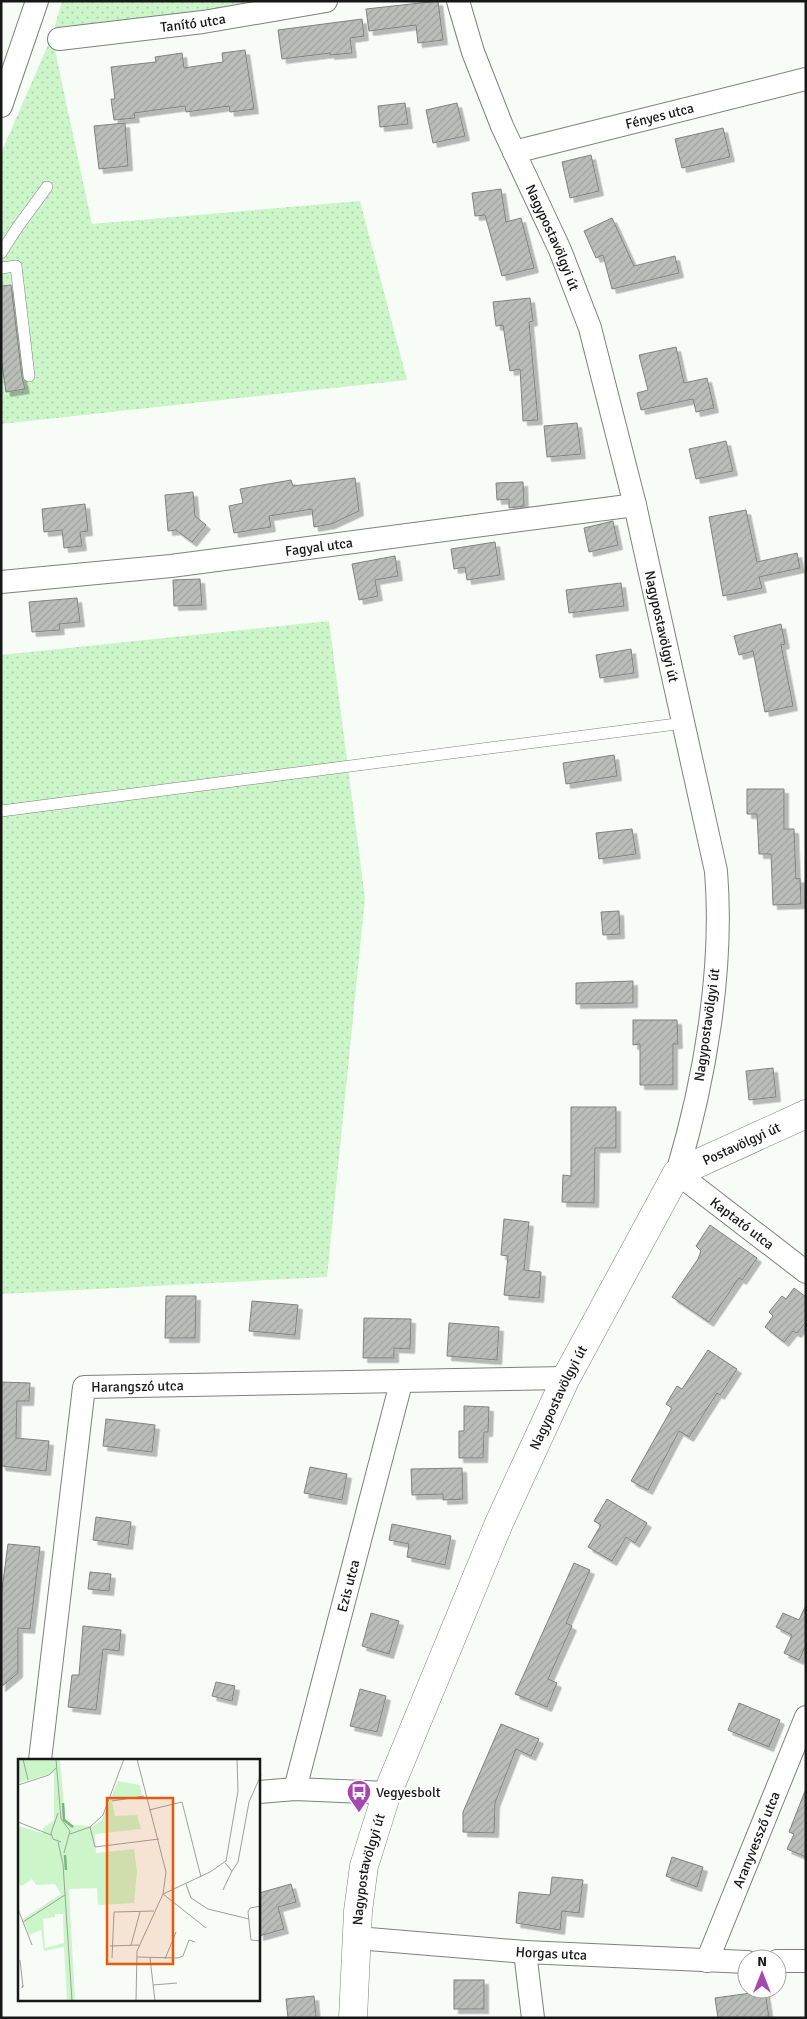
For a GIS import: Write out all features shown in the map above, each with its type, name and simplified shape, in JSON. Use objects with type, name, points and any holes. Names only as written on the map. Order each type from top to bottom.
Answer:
[{"type":"street","points":[[2,100],[37,1]]},
{"type":"street","name":"Tanító utca","points":[[60,39],[204,22],[326,1]]},
{"type":"street","name":"Nagypostavölgyi út","points":[[353,2018],[357,1938],[364,1866],[387,1793],[499,1523],[566,1378],[678,1173],[693,1120],[717,955],[718,899],[711,845],[635,505],[590,328],[560,250],[514,152],[473,52],[458,1]]},
{"type":"street","name":"Fényes utca","points":[[514,152],[806,79]]},
{"type":"street","name":"Fagyal utca","points":[[1,582],[171,566],[635,505]]},
{"type":"street","name":"Postavölgyi út","points":[[678,1173],[806,1114]]},
{"type":"street","name":"Kaptató utca","points":[[678,1173],[806,1272]]},
{"type":"street","name":"Harangszó utca","points":[[40,1759],[84,1387],[566,1378]]},
{"type":"street","name":"Ezis utca","points":[[295,1789],[401,1382]]},
{"type":"street","name":"Aranyvessző utca","points":[[707,1961],[806,1717]]},
{"type":"street","points":[[260,1792],[295,1789],[387,1793]]},
{"type":"street","name":"Horgas utca","points":[[357,1938],[525,1952],[737,1962]]},
{"type":"street","points":[[525,1952],[532,2018]]},
{"type":"street","points":[[787,1961],[806,1960]]},
{"type":"lane","points":[[1,253],[47,187]]},
{"type":"lane","points":[[1,268],[16,266],[30,376]]},
{"type":"lane","points":[[1,811],[684,723]]},
{"type":"green space","points":[[62,1],[287,1],[52,36]]},
{"type":"green space","points":[[52,36],[92,224],[360,201],[407,380],[1,424],[1,153]]},
{"type":"green space","points":[[329,621],[365,898],[327,1277],[1,1294],[1,655]]},
{"type":"building","points":[[438,1],[443,40],[418,43],[416,25],[369,31],[366,9]]},
{"type":"building","points":[[362,19],[364,36],[350,38],[352,53],[330,55],[330,53],[282,59],[278,30]]},
{"type":"building","points":[[245,50],[254,109],[230,112],[229,106],[186,112],[185,106],[134,113],[135,118],[114,120],[111,99],[115,99],[111,67],[156,62],[155,57],[182,53],[184,68],[223,62],[222,53]]},
{"type":"building","points":[[405,103],[408,124],[380,127],[378,106]]},
{"type":"building","points":[[457,103],[465,136],[433,143],[426,110]]},
{"type":"building","points":[[125,123],[128,166],[99,169],[94,126]]},
{"type":"building","points":[[723,128],[730,157],[682,168],[675,139]]},
{"type":"building","points":[[591,155],[599,191],[570,198],[562,162]]},
{"type":"building","points":[[501,189],[506,222],[521,218],[534,268],[502,276],[485,215],[475,216],[472,193]]},
{"type":"building","points":[[612,218],[634,266],[675,256],[679,273],[612,289],[603,255],[596,258],[584,231]]},
{"type":"building","points":[[11,285],[25,389],[6,392],[1,358],[1,286]]},
{"type":"building","points":[[530,298],[533,321],[529,322],[538,420],[523,421],[520,369],[510,371],[503,325],[496,326],[493,302]]},
{"type":"building","points":[[676,347],[684,383],[707,378],[714,408],[696,412],[693,399],[641,410],[637,393],[648,390],[639,355]]},
{"type":"building","points":[[577,423],[581,454],[547,457],[544,426]]},
{"type":"building","points":[[726,441],[733,471],[696,479],[689,449]]},
{"type":"building","points":[[355,478],[359,511],[331,524],[314,527],[312,509],[269,516],[271,527],[234,533],[229,506],[243,503],[240,489],[291,480],[293,486]]},
{"type":"building","points":[[523,482],[524,506],[509,508],[509,499],[497,500],[496,483]]},
{"type":"building","points":[[193,492],[195,516],[206,525],[192,542],[176,530],[168,531],[165,495]]},
{"type":"building","points":[[85,504],[88,531],[80,532],[82,546],[64,548],[62,530],[44,532],[42,509]]},
{"type":"building","points":[[746,510],[757,562],[797,553],[800,568],[759,577],[762,588],[723,596],[709,517]]},
{"type":"building","points":[[613,521],[618,545],[589,552],[584,528]]},
{"type":"building","points":[[495,542],[500,575],[467,580],[465,567],[454,569],[451,549]]},
{"type":"building","points":[[395,556],[398,576],[375,580],[378,596],[359,600],[352,564]]},
{"type":"building","points":[[200,579],[202,605],[174,606],[173,580]]},
{"type":"building","points":[[621,583],[624,606],[569,613],[566,590]]},
{"type":"building","points":[[77,598],[80,622],[59,624],[60,630],[32,632],[29,602]]},
{"type":"building","points":[[781,624],[785,644],[781,645],[793,706],[765,712],[753,651],[739,655],[734,636]]},
{"type":"building","points":[[631,649],[634,673],[600,678],[596,655]]},
{"type":"building","points":[[614,755],[617,776],[566,784],[563,763]]},
{"type":"building","points":[[747,789],[784,789],[784,829],[794,829],[796,879],[800,878],[801,904],[773,905],[771,854],[759,854],[757,814],[747,814]]},
{"type":"building","points":[[632,829],[636,854],[599,859],[596,833]]},
{"type":"building","points":[[619,911],[620,934],[603,935],[601,912]]},
{"type":"building","points":[[633,981],[633,1003],[576,1004],[576,983]]},
{"type":"building","points":[[633,1020],[677,1020],[678,1044],[673,1044],[673,1085],[640,1085],[640,1044],[633,1045]]},
{"type":"building","points":[[773,1068],[776,1097],[749,1100],[746,1071]]},
{"type":"building","points":[[571,1107],[616,1107],[616,1148],[595,1148],[594,1203],[562,1202],[563,1175],[571,1176]]},
{"type":"building","points":[[504,1219],[529,1222],[524,1270],[541,1272],[539,1298],[504,1295],[508,1256],[501,1255]]},
{"type":"building","points":[[710,1225],[757,1258],[742,1280],[739,1278],[709,1322],[672,1297],[698,1259],[701,1251],[696,1246]]},
{"type":"building","points":[[794,1288],[806,1297],[806,1322],[797,1333],[793,1331],[784,1342],[765,1327],[773,1316],[769,1312],[782,1296],[786,1299]]},
{"type":"building","points":[[166,1296],[196,1296],[195,1338],[165,1338]]},
{"type":"building","points":[[252,1301],[298,1305],[295,1335],[249,1331]]},
{"type":"building","points":[[364,1318],[411,1319],[410,1349],[394,1348],[394,1358],[363,1358]]},
{"type":"building","points":[[449,1323],[499,1327],[497,1360],[447,1356]]},
{"type":"building","points":[[708,1350],[737,1369],[720,1395],[717,1393],[689,1437],[679,1431],[648,1490],[631,1481],[672,1408],[666,1404],[677,1386],[682,1389]]},
{"type":"building","points":[[1,1382],[30,1383],[29,1401],[17,1401],[16,1438],[49,1441],[46,1471],[1,1466]]},
{"type":"building","points":[[464,1406],[489,1407],[488,1432],[484,1432],[483,1458],[459,1458],[459,1431],[464,1431]]},
{"type":"building","points":[[106,1419],[155,1425],[152,1452],[103,1446]]},
{"type":"building","points":[[310,1467],[347,1474],[342,1500],[304,1493]]},
{"type":"building","points":[[462,1468],[463,1499],[443,1500],[443,1494],[412,1495],[411,1469]]},
{"type":"building","points":[[607,1499],[647,1523],[635,1543],[626,1537],[612,1561],[588,1547],[601,1525],[594,1521]]},
{"type":"building","points":[[96,1517],[131,1522],[128,1545],[93,1540]]},
{"type":"building","points":[[392,1524],[451,1536],[445,1565],[407,1557],[409,1544],[389,1540]]},
{"type":"building","points":[[8,1544],[40,1547],[30,1629],[18,1628],[18,1673],[1,1687],[1,1597]]},
{"type":"building","points":[[574,1563],[590,1570],[566,1623],[572,1626],[548,1679],[557,1683],[547,1707],[515,1694]]},
{"type":"building","points":[[90,1572],[111,1574],[109,1591],[88,1589]]},
{"type":"building","points":[[806,1605],[806,1645],[799,1660],[784,1653],[792,1635],[776,1627],[783,1613],[799,1620]]},
{"type":"building","points":[[371,1613],[399,1621],[389,1654],[362,1646]]},
{"type":"building","points":[[83,1626],[121,1630],[119,1651],[103,1649],[96,1710],[68,1707],[72,1675],[79,1675]]},
{"type":"building","points":[[216,1682],[235,1686],[232,1701],[212,1696]]},
{"type":"building","points":[[360,1689],[386,1696],[377,1732],[350,1726]]},
{"type":"building","points":[[739,1703],[780,1720],[769,1747],[728,1730]]},
{"type":"building","points":[[501,1724],[539,1739],[531,1756],[516,1749],[495,1803],[494,1833],[463,1832],[463,1812]]},
{"type":"building","points":[[805,1791],[806,1857],[787,1849],[794,1834],[789,1832]]},
{"type":"building","points":[[672,1857],[703,1867],[697,1887],[666,1876]]},
{"type":"building","points":[[552,1877],[583,1880],[579,1913],[562,1911],[560,1930],[516,1923],[519,1892],[550,1895]]},
{"type":"building","points":[[291,1884],[296,1902],[278,1907],[284,1929],[260,1936],[260,1893]]},
{"type":"building","points":[[454,1980],[484,1980],[484,2009],[454,2009]]},
{"type":"building","points":[[737,1995],[737,1999],[766,1999],[769,2018],[718,2018],[715,1998]]},
{"type":"building","points":[[314,1996],[316,2018],[288,2018],[286,1999]]},
{"type":"place","name":"Vegyesbolt","points":[[359,1813]]}]
